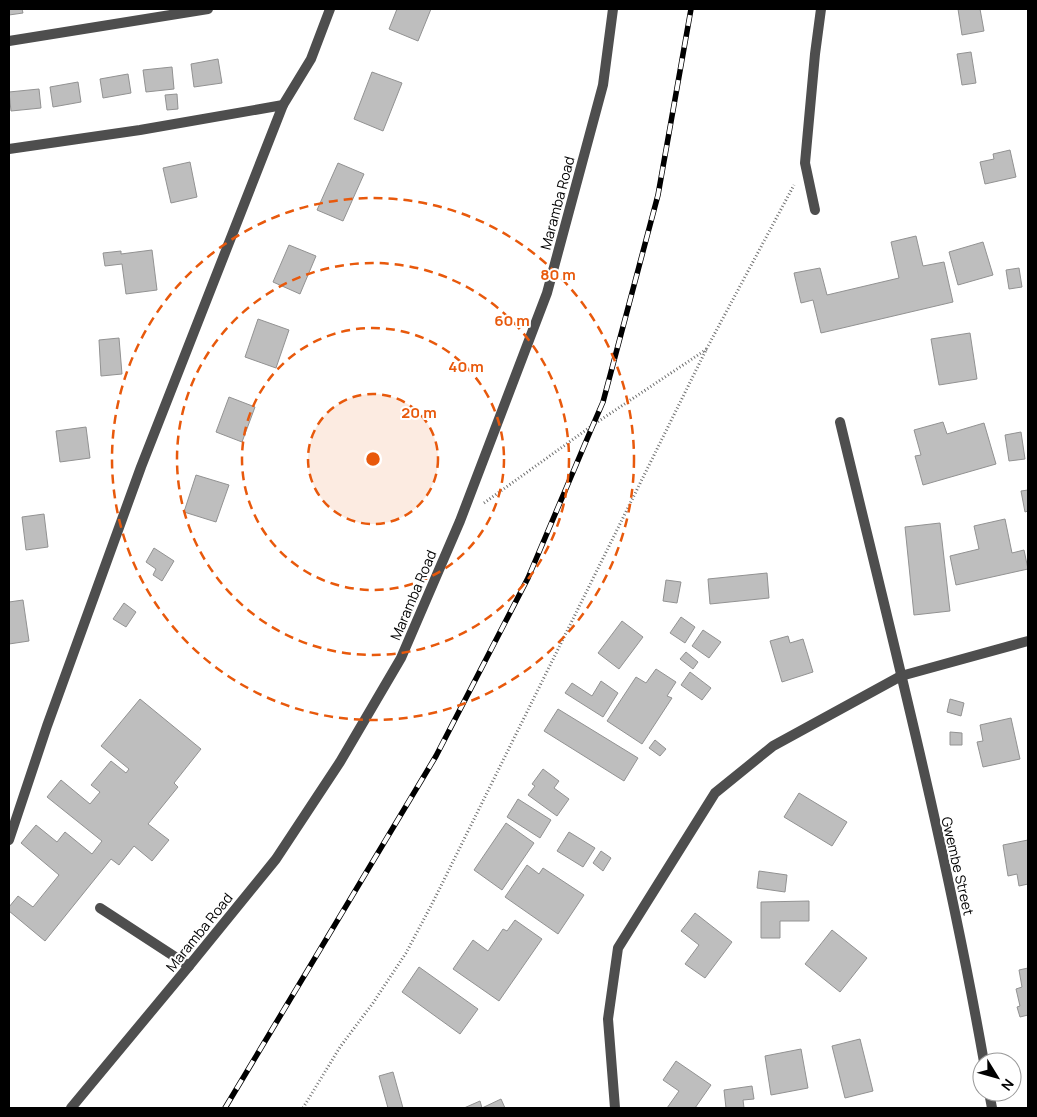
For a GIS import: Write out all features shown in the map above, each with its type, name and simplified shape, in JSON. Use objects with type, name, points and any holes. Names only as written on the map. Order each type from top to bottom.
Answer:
[{"type":"street","points":[[9,41],[208,9]]},
{"type":"street","points":[[9,840],[47,726],[141,467],[283,106],[311,59],[330,9]]},
{"type":"street","name":"Maramba Road","points":[[71,1108],[276,859],[340,762],[401,658],[460,521],[547,293],[603,85],[613,9]]},
{"type":"street","points":[[816,210],[805,163],[821,9]]},
{"type":"street","points":[[9,149],[140,130],[283,106]]},
{"type":"street","name":"Gwembe Street","points":[[840,422],[966,960],[982,1052]]},
{"type":"street","points":[[614,1108],[608,1019],[618,948],[715,793],[773,746],[901,676],[1028,641]]},
{"type":"street","points":[[100,908],[189,966]]},
{"type":"path","points":[[303,1108],[340,1047],[406,952],[484,801],[707,348],[805,163]]},
{"type":"path","points":[[483,504],[593,425],[707,348]]},
{"type":"building","points":[[9,9],[22,9],[23,13],[9,15]]},
{"type":"building","points":[[397,9],[431,9],[418,41],[389,29]]},
{"type":"building","points":[[958,9],[980,9],[984,31],[962,35]]},
{"type":"building","points":[[971,52],[976,83],[962,85],[957,54]]},
{"type":"building","points":[[218,59],[222,83],[194,87],[191,64]]},
{"type":"building","points":[[172,67],[174,89],[146,92],[143,70]]},
{"type":"building","points":[[372,72],[402,83],[383,131],[354,119]]},
{"type":"building","points":[[128,74],[131,93],[103,98],[100,79]]},
{"type":"building","points":[[78,82],[81,102],[53,107],[50,87]]},
{"type":"building","points":[[39,89],[41,108],[11,111],[9,92]]},
{"type":"building","points":[[177,94],[178,109],[167,110],[165,95]]},
{"type":"building","points":[[1010,150],[1016,177],[985,184],[980,162],[994,159],[993,154]]},
{"type":"building","points":[[190,162],[197,197],[171,203],[163,168]]},
{"type":"building","points":[[338,163],[364,174],[343,221],[317,210]]},
{"type":"building","points":[[916,236],[923,266],[944,262],[953,302],[821,333],[813,300],[801,303],[794,273],[820,268],[827,295],[899,278],[891,242]]},
{"type":"building","points":[[983,242],[993,275],[958,285],[949,252]]},
{"type":"building","points":[[289,245],[316,256],[300,294],[273,282]]},
{"type":"building","points":[[152,250],[157,290],[126,294],[122,264],[105,266],[103,253],[121,251],[121,254]]},
{"type":"building","points":[[1019,268],[1022,287],[1009,289],[1006,270]]},
{"type":"building","points":[[258,319],[289,330],[276,368],[245,357]]},
{"type":"building","points":[[970,333],[977,379],[939,385],[931,339]]},
{"type":"building","points":[[119,338],[122,374],[101,376],[99,340]]},
{"type":"building","points":[[229,397],[255,407],[242,442],[216,432]]},
{"type":"building","points":[[943,422],[947,434],[984,423],[996,464],[923,485],[915,456],[921,455],[914,430]]},
{"type":"building","points":[[86,427],[90,458],[60,462],[56,431]]},
{"type":"building","points":[[1021,432],[1025,459],[1009,461],[1005,435]]},
{"type":"building","points":[[196,475],[229,485],[216,522],[184,512]]},
{"type":"building","points":[[1028,490],[1028,511],[1025,512],[1021,491]]},
{"type":"building","points":[[44,514],[48,547],[26,550],[22,517]]},
{"type":"building","points":[[1005,519],[1012,553],[1024,550],[1028,569],[956,585],[950,556],[979,549],[974,526]]},
{"type":"building","points":[[940,523],[950,611],[914,615],[905,527]]},
{"type":"building","points":[[154,548],[174,561],[162,581],[153,575],[156,569],[146,562]]},
{"type":"building","points":[[767,573],[769,598],[710,604],[708,579]]},
{"type":"building","points":[[666,580],[681,582],[677,603],[663,601]]},
{"type":"building","points":[[23,600],[29,641],[9,644],[9,602]]},
{"type":"building","points":[[124,603],[136,612],[126,627],[113,619]]},
{"type":"building","points":[[681,617],[695,627],[685,643],[670,633]]},
{"type":"building","points":[[622,621],[643,637],[619,669],[598,653]]},
{"type":"building","points":[[703,630],[721,642],[709,658],[692,646]]},
{"type":"building","points":[[788,636],[790,643],[803,639],[813,672],[782,682],[770,641]]},
{"type":"building","points":[[686,652],[698,662],[693,669],[680,659]]},
{"type":"building","points":[[656,669],[676,682],[667,696],[672,698],[642,744],[607,721],[636,677],[646,683]]},
{"type":"building","points":[[690,672],[711,688],[702,700],[681,685]]},
{"type":"building","points":[[601,681],[618,693],[603,717],[565,693],[572,683],[592,696]]},
{"type":"building","points":[[140,699],[201,749],[174,783],[178,787],[148,824],[169,840],[152,861],[134,846],[119,865],[111,859],[45,941],[9,911],[9,907],[18,896],[33,907],[59,875],[21,843],[36,825],[57,842],[65,832],[92,854],[102,841],[47,797],[61,780],[90,804],[100,792],[91,785],[111,761],[126,773],[129,769],[101,746]]},
{"type":"building","points":[[950,699],[964,703],[961,716],[947,712]]},
{"type":"building","points":[[558,709],[638,758],[624,781],[544,731]]},
{"type":"building","points":[[1011,718],[1020,759],[983,767],[977,742],[983,741],[980,725]]},
{"type":"building","points":[[950,732],[962,733],[962,745],[950,745]]},
{"type":"building","points":[[655,740],[666,749],[660,756],[649,748]]},
{"type":"building","points":[[543,769],[559,781],[554,788],[569,799],[557,816],[528,795],[535,786],[532,784]]},
{"type":"building","points":[[799,793],[847,822],[832,846],[784,817]]},
{"type":"building","points":[[518,799],[551,820],[540,838],[507,817]]},
{"type":"building","points":[[506,823],[534,843],[502,890],[474,870]]},
{"type":"building","points":[[569,832],[595,848],[583,867],[557,851]]},
{"type":"building","points":[[1028,840],[1028,884],[1019,886],[1017,874],[1008,876],[1003,845]]},
{"type":"building","points":[[601,851],[611,858],[603,871],[593,863]]},
{"type":"building","points":[[527,865],[539,874],[543,868],[584,895],[558,934],[505,897]]},
{"type":"building","points":[[759,871],[787,875],[785,892],[757,888]]},
{"type":"building","points":[[809,901],[809,921],[780,921],[780,938],[761,938],[761,902]]},
{"type":"building","points":[[695,913],[732,942],[705,978],[685,964],[699,945],[681,931]]},
{"type":"building","points":[[515,920],[542,939],[499,1001],[453,969],[473,940],[488,951],[503,929],[507,931]]},
{"type":"building","points":[[832,930],[867,958],[840,992],[805,964]]},
{"type":"building","points":[[419,967],[478,1009],[460,1034],[402,992]]},
{"type":"building","points":[[1028,968],[1028,1015],[1020,1017],[1017,1007],[1020,1006],[1016,989],[1022,987],[1019,970]]},
{"type":"building","points":[[860,1039],[873,1091],[845,1098],[832,1046]]},
{"type":"building","points":[[801,1049],[808,1088],[771,1095],[765,1056]]},
{"type":"building","points":[[676,1061],[711,1085],[695,1108],[667,1108],[679,1091],[663,1080]]},
{"type":"building","points":[[393,1072],[403,1108],[388,1108],[379,1076]]},
{"type":"building","points":[[752,1086],[754,1099],[743,1100],[744,1108],[726,1108],[724,1090]]},
{"type":"building","points":[[501,1099],[505,1108],[482,1108]]},
{"type":"building","points":[[480,1101],[482,1108],[464,1108]]},
{"type":"railway","points":[[225,1108],[436,756],[528,578],[603,402],[658,195],[691,9]]}]
